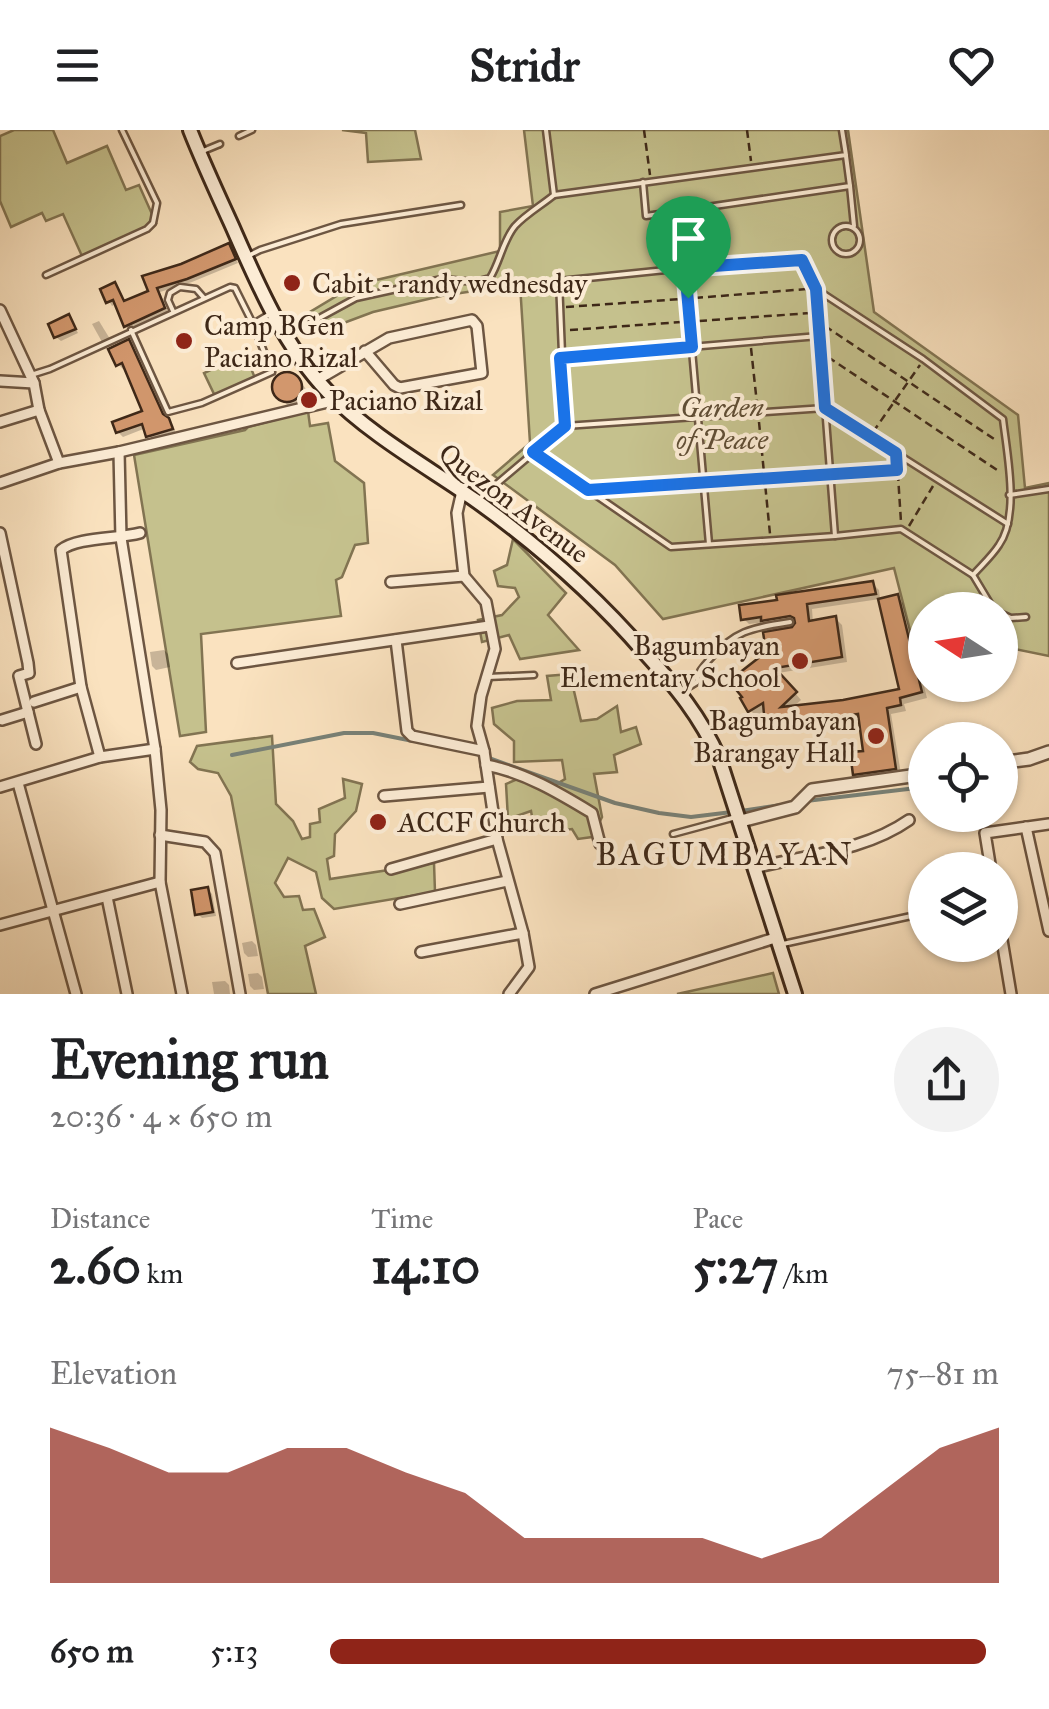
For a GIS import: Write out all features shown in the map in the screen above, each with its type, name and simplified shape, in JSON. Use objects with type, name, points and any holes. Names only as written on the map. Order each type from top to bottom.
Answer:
[{"type":"main road","name":"Quezon Avenue","points":[[190,130],[273,312],[318,380],[360,420],[540,548],[626,631],[705,727],[740,819],[794,994]]},
{"type":"street","points":[[0,310],[32,379],[59,464]]},
{"type":"street","points":[[318,380],[365,352],[390,338],[472,320],[482,373],[400,388],[365,352]]},
{"type":"street","points":[[0,381],[32,379]]},
{"type":"street","points":[[0,483],[59,464],[336,400]]},
{"type":"street","points":[[0,422],[39,410]]},
{"type":"street","points":[[119,452],[122,538],[161,810],[160,882],[182,994]]},
{"type":"street","points":[[462,491],[457,513],[464,576],[486,602],[495,649],[477,726],[497,839],[523,933],[528,967],[509,994]]},
{"type":"street","points":[[0,533],[28,663],[28,673],[19,676],[36,744]]},
{"type":"street","points":[[100,757],[82,687],[61,550],[70,543],[140,533]]},
{"type":"street","points":[[391,582],[464,576]]},
{"type":"street","points":[[237,664],[490,626]]},
{"type":"street","points":[[396,640],[407,731],[412,736],[484,750]]},
{"type":"street","points":[[34,702],[82,687]]},
{"type":"street","points":[[2,720],[28,712]]},
{"type":"street","points":[[0,788],[100,757],[154,749]]},
{"type":"street","points":[[1018,761],[1049,752]]},
{"type":"street","points":[[486,765],[530,778],[592,813],[600,844]]},
{"type":"street","points":[[740,819],[795,807],[812,790],[908,776]]},
{"type":"street","points":[[18,783],[76,994]]},
{"type":"street","points":[[384,796],[489,787]]},
{"type":"street","points":[[754,868],[878,838],[908,821]]},
{"type":"street","points":[[988,852],[985,833],[1049,824]]},
{"type":"street","points":[[1026,827],[1049,932]]},
{"type":"street","points":[[160,835],[206,842],[215,853],[240,994]]},
{"type":"street","points":[[391,869],[497,839]]},
{"type":"street","points":[[400,904],[507,880]]},
{"type":"street","points":[[0,926],[160,882]]},
{"type":"street","points":[[107,897],[127,994]]},
{"type":"street","points":[[421,952],[523,933]]},
{"type":"street","points":[[595,994],[623,990],[776,942]]},
{"type":"street","points":[[1006,962],[1011,994]]},
{"type":"lane","points":[[46,275],[147,229],[153,222],[157,203],[122,130]]},
{"type":"lane","points":[[239,136],[252,130]]},
{"type":"lane","points":[[546,130],[554,195]]},
{"type":"lane","points":[[842,130],[854,229],[860,242],[846,254],[837,251],[832,243],[836,230],[845,226],[854,229]]},
{"type":"lane","points":[[199,153],[220,144]]},
{"type":"lane","points":[[286,337],[356,298],[442,279],[475,282],[490,278],[514,227],[554,195],[846,155]]},
{"type":"lane","points":[[643,182],[646,216],[850,186]]},
{"type":"lane","points":[[246,258],[342,224],[461,206]]},
{"type":"lane","points":[[565,426],[558,281],[802,260],[816,289],[835,536]]},
{"type":"lane","points":[[685,268],[709,544]]},
{"type":"lane","points":[[174,311],[168,300],[170,293],[180,287],[196,289],[204,298]]},
{"type":"lane","points":[[32,379],[131,330],[230,287],[235,288],[253,324],[272,372],[202,403],[168,412],[131,330]]},
{"type":"lane","points":[[816,289],[923,359],[1004,419],[1010,478],[1008,524],[1001,544],[973,575]]},
{"type":"lane","points":[[253,324],[273,312]]},
{"type":"lane","points":[[560,358],[820,336]]},
{"type":"lane","points":[[476,501],[565,426],[825,408],[1008,524]]},
{"type":"lane","points":[[533,452],[671,547],[904,530],[973,575],[983,592]]},
{"type":"lane","points":[[1009,495],[1049,490]]},
{"type":"lane","points":[[1018,618],[1026,617]]},
{"type":"lane","points":[[680,692],[697,682],[702,667],[730,638],[759,627],[790,622]]},
{"type":"lane","points":[[488,677],[534,675]]},
{"type":"lane","points":[[673,834],[740,819]]},
{"type":"lane","points":[[776,942],[908,917]]},
{"type":"path","points":[[644,130],[651,181]]},
{"type":"path","points":[[747,130],[752,168]]},
{"type":"path","points":[[818,321],[1006,448]]},
{"type":"path","points":[[751,342],[770,540]]},
{"type":"path","points":[[821,352],[1010,478]]},
{"type":"path","points":[[870,436],[923,359]]},
{"type":"path","points":[[896,453],[904,530]]},
{"type":"path","points":[[588,490],[897,470]]},
{"type":"path","points":[[904,530],[938,479]]},
{"type":"green space","points":[[14,130],[53,130],[67,163],[107,146],[126,190],[139,185],[156,223],[82,256],[63,214],[46,221],[42,213],[11,227],[0,201],[0,136]]},
{"type":"green space","points":[[342,130],[415,130],[421,159],[368,162],[366,133]]},
{"type":"green space","name":"Garden of Peace","points":[[524,130],[848,130],[874,312],[1018,415],[1025,488],[1049,483],[1049,656],[1018,650],[1018,592],[908,592],[908,622],[894,568],[663,619],[615,565],[493,475],[530,443],[520,284],[373,312],[317,333],[305,315],[355,285],[500,251],[500,212],[533,206]]},
{"type":"green space","points":[[245,354],[255,378],[215,396],[204,373]]},
{"type":"green space","points":[[308,411],[310,426],[328,423],[335,461],[364,483],[368,543],[355,545],[342,577],[336,580],[341,616],[201,634],[206,732],[180,736],[134,455]]},
{"type":"green space","points":[[513,539],[566,593],[548,615],[579,650],[520,659],[509,635],[482,642],[478,620],[502,615],[519,597],[515,588],[498,586],[494,571],[507,565]]},
{"type":"green space","points":[[570,674],[581,721],[597,719],[617,706],[621,732],[636,727],[641,744],[614,755],[617,772],[594,774],[602,817],[592,837],[578,839],[572,829],[535,833],[531,811],[508,819],[506,784],[522,777],[553,786],[565,779],[562,760],[514,762],[514,741],[494,724],[492,708],[517,701],[551,700],[547,676]]},
{"type":"green space","points":[[272,736],[276,804],[293,821],[302,839],[310,837],[310,824],[320,822],[319,809],[345,798],[343,779],[362,784],[356,811],[335,834],[334,856],[327,859],[330,879],[434,863],[435,892],[334,909],[322,898],[316,872],[288,858],[275,883],[284,897],[299,896],[303,910],[314,909],[325,937],[305,946],[316,994],[268,994],[231,796],[218,773],[198,769],[190,762],[197,746]]},
{"type":"green space","points":[[773,973],[779,994],[677,994]]},
{"type":"building","points":[[229,243],[236,259],[157,288],[165,308],[124,327],[113,300],[106,303],[100,289],[115,282],[124,301],[148,291],[142,276]]},
{"type":"building","points":[[69,314],[76,329],[54,338],[48,324]]},
{"type":"building","points":[[129,339],[173,429],[146,437],[142,424],[116,433],[112,422],[142,411],[122,363],[116,366],[108,349]]},
{"type":"building","points":[[287,372],[298,376],[302,387],[298,398],[287,402],[276,398],[272,387],[276,376]]},
{"type":"building","points":[[873,581],[876,594],[807,604],[809,621],[836,616],[842,657],[775,668],[797,692],[781,707],[899,689],[878,599],[898,594],[908,635],[908,696],[900,698],[901,705],[887,708],[896,769],[853,775],[850,752],[863,751],[858,714],[765,726],[763,703],[748,712],[729,681],[766,652],[763,632],[792,627],[795,623],[790,616],[741,620],[739,605],[777,600],[776,595]]},
{"type":"building","points":[[208,887],[213,912],[195,915],[191,890]]},
{"type":"waterway","points":[[232,755],[344,733],[373,733],[413,741]]},
{"type":"waterway","points":[[486,757],[615,803],[659,813],[691,817],[732,812]]},
{"type":"waterway","points":[[806,801],[908,789]]},
{"type":"waterway","points":[[741,811],[781,805]]},
{"type":"place","name":"Cabit - randy wednesday","points":[[292,283]]},
{"type":"place","name":"Camp BGen Paciano Rizal","points":[[184,341]]},
{"type":"place","name":"Paciano Rizal","points":[[309,400]]},
{"type":"place","name":"Bagumbayan Elementary School","points":[[800,661]]},
{"type":"place","name":"Bagumbayan Barangay Hall","points":[[876,736]]},
{"type":"place","name":"ACCF Church","points":[[378,822]]},
{"type":"district","name":"BAGUMBAYAN","points":[[725,854]]},
{"type":"route","points":[[802,260],[816,289],[825,408],[896,453],[897,470],[588,490],[533,452],[565,426],[560,358],[692,347],[688,298],[685,268],[802,260]]}]
